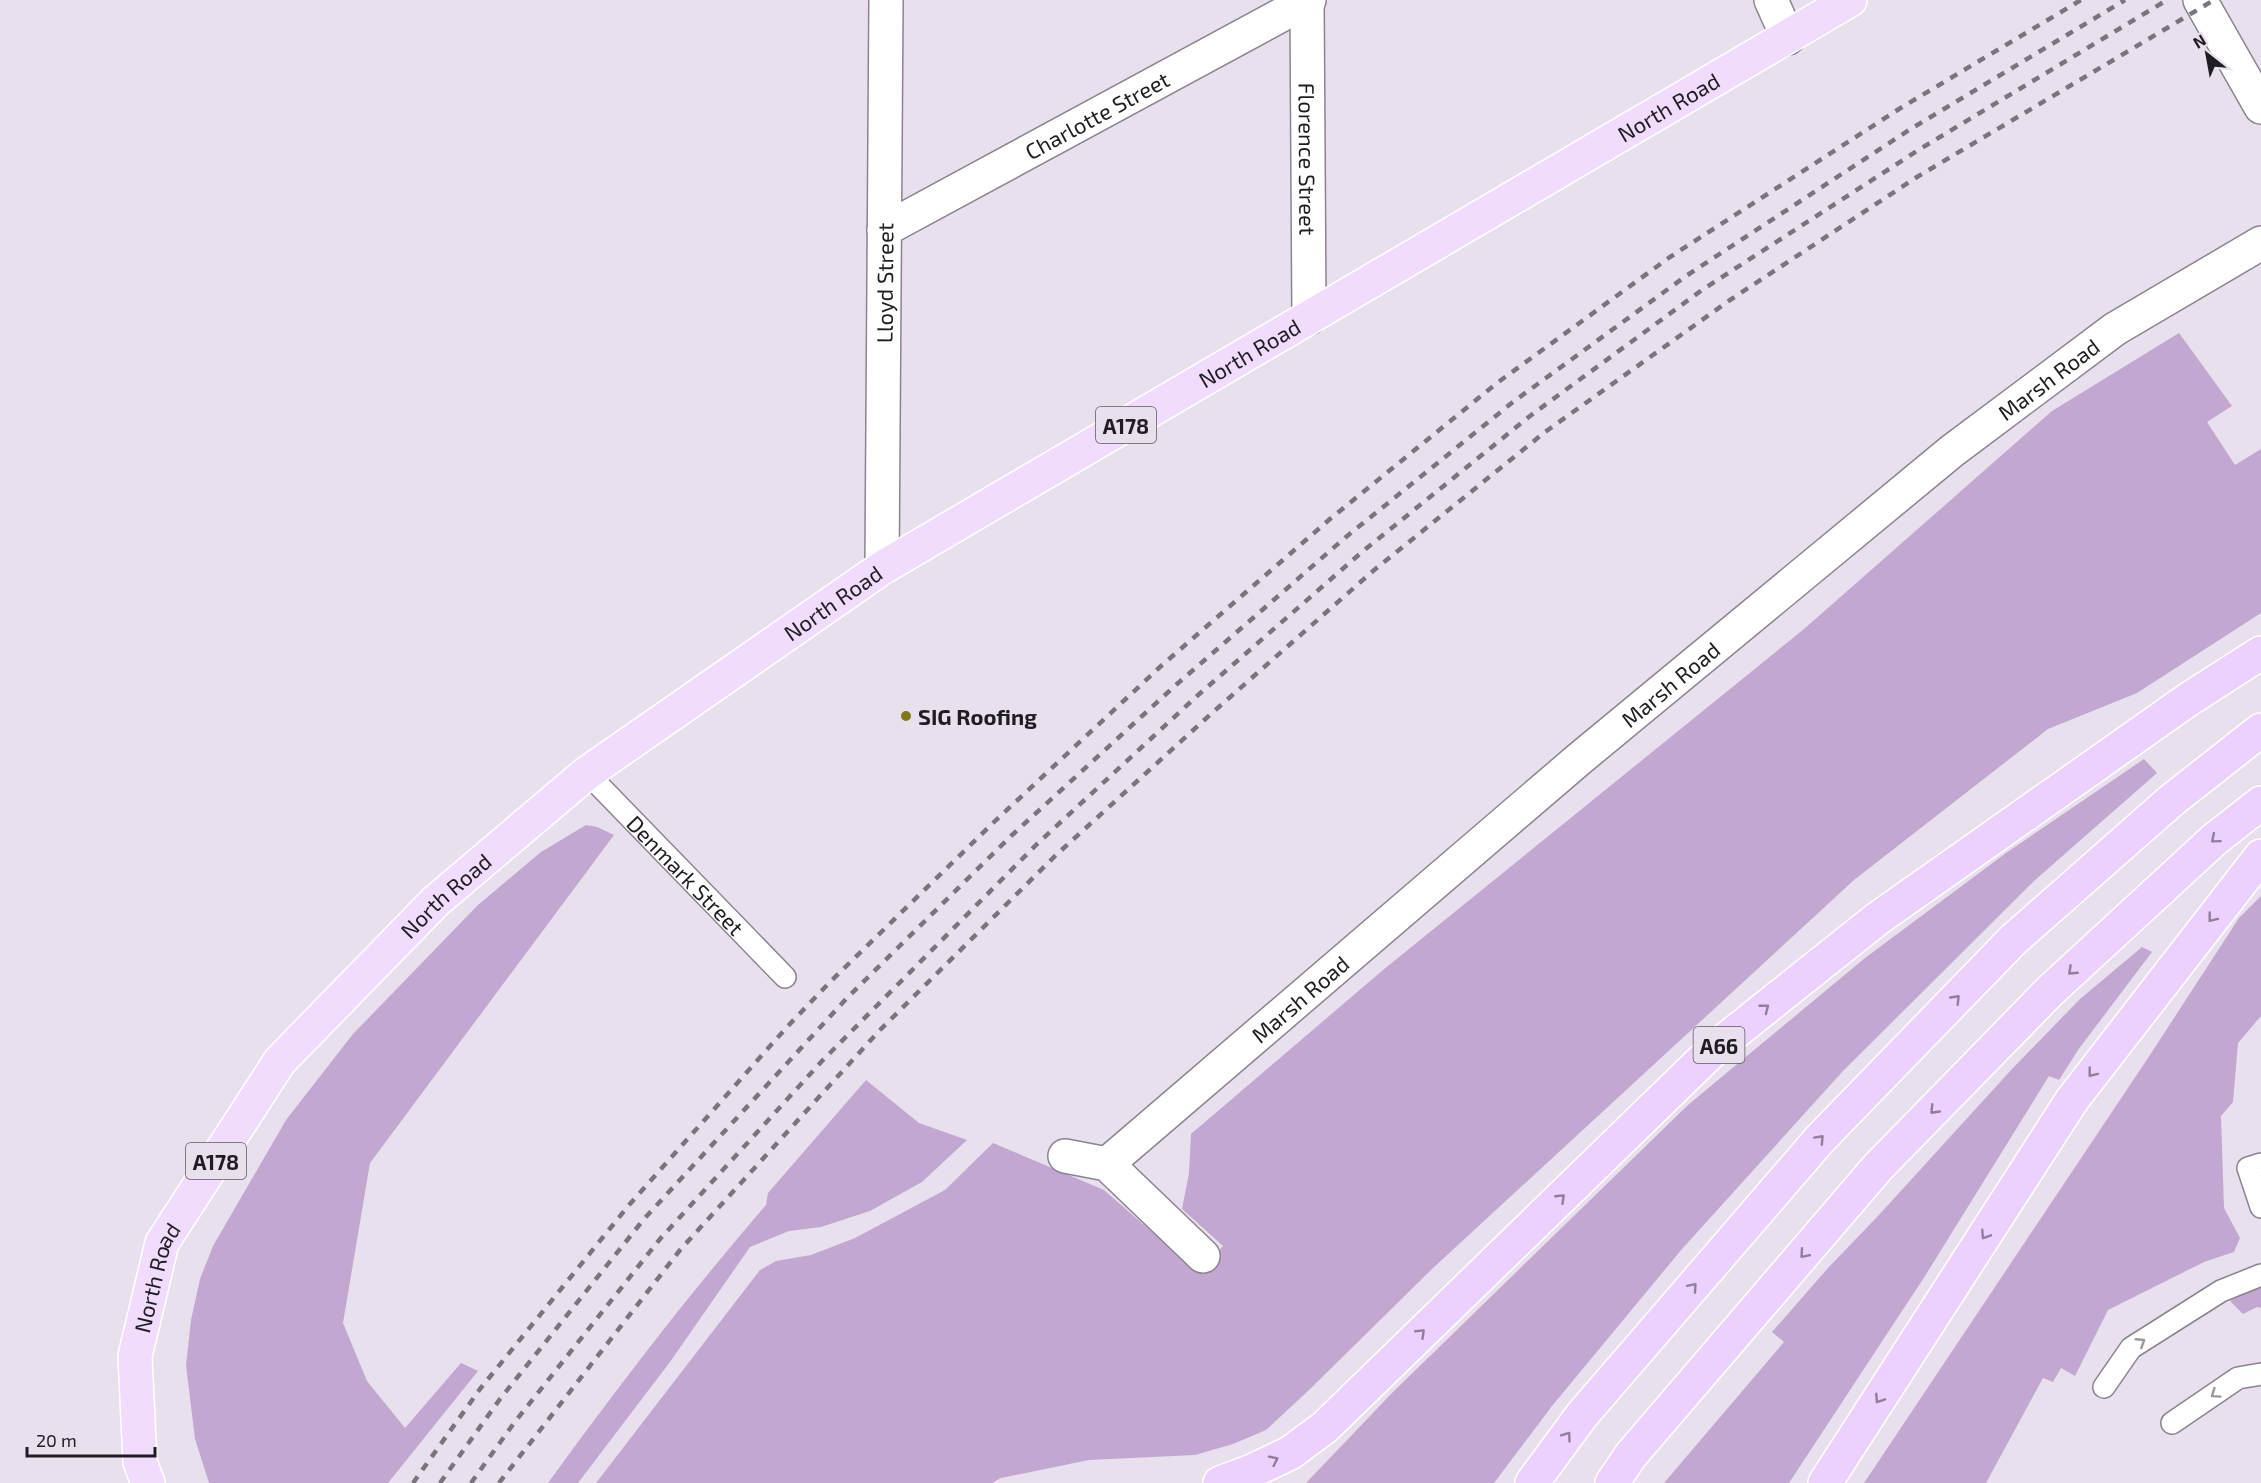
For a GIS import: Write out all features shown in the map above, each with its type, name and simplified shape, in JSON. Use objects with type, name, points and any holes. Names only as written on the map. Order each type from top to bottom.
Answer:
[{"type":"highway","name":"A66","points":[[1220,1483],[1290,1453],[1325,1426],[1732,1034],[1877,919],[2189,699],[2261,653]]},
{"type":"highway","points":[[1532,1483],[1582,1415],[1820,1139],[2013,940],[2172,800],[2261,730]]},
{"type":"highway","points":[[1612,1483],[1639,1446],[1878,1167],[2050,991],[2215,839],[2261,803]]},
{"type":"highway","points":[[1825,1483],[2072,1100],[2261,856]]},
{"type":"main road","name":"North Road","points":[[148,1483],[140,1462],[135,1356],[162,1243],[280,1061],[436,901],[587,773],[882,567],[1850,0]]},
{"type":"street","name":"Lloyd Street","points":[[882,567],[886,0]]},
{"type":"street","name":"Charlotte Street","points":[[884,230],[1308,0]]},
{"type":"street","name":"Florence Street","points":[[1308,0],[1309,318]]},
{"type":"street","points":[[1771,0],[1788,38]]},
{"type":"street","points":[[2200,0],[2261,107]]},
{"type":"street","name":"Marsh Road","points":[[1107,1164],[1578,760],[1952,451],[2115,329],[2261,243]]},
{"type":"street","points":[[1065,1156],[1107,1164],[1203,1256]]},
{"type":"lane","name":"Denmark Street","points":[[587,773],[786,977]]},
{"type":"lane","points":[[2261,1164],[2248,1168],[2261,1207]]},
{"type":"lane","points":[[2104,1387],[2131,1348],[2221,1291],[2261,1275]]},
{"type":"lane","points":[[2172,1423],[2238,1378],[2261,1374]]},
{"type":"shaded area","points":[[2179,333],[2232,406],[2207,422],[2235,465],[2261,449],[2261,613],[2137,693],[2048,729],[1854,880],[1432,1269],[1266,1430],[1233,1444],[1195,1455],[1089,1460],[1001,1478],[992,1483],[596,1483],[760,1270],[776,1261],[811,1255],[855,1238],[945,1190],[993,1143],[1104,1190],[1199,1273],[1223,1246],[1182,1209],[1189,1173],[1191,1134],[1383,970],[1804,629],[2052,411]]},
{"type":"shaded area","points":[[2144,759],[2157,773],[2034,881],[1843,1071],[1682,1249],[1552,1406],[1494,1483],[1306,1483],[1392,1393],[1688,1105],[1865,958],[2006,853]]},
{"type":"shaded area","points":[[586,825],[597,827],[614,835],[370,1163],[343,1323],[367,1381],[405,1428],[461,1363],[478,1371],[388,1483],[209,1483],[195,1439],[186,1365],[191,1320],[200,1279],[213,1246],[286,1120],[353,1034],[478,905],[541,852]]},
{"type":"shaded area","points":[[2261,896],[2261,1016],[2238,1043],[2233,1102],[2221,1116],[2224,1208],[2240,1238],[2234,1252],[2204,1262],[2108,1310],[2075,1376],[2061,1368],[2053,1382],[2043,1378],[1986,1483],[1864,1483],[2239,918]]},
{"type":"shaded area","points":[[2142,947],[2152,952],[2078,1050],[2059,1080],[2049,1076],[1925,1276],[1789,1483],[1664,1483],[1784,1342],[1772,1332],[1828,1268],[2080,999]]},
{"type":"shaded area","points":[[866,1080],[919,1123],[967,1140],[922,1182],[870,1211],[821,1227],[789,1231],[750,1247],[670,1362],[578,1483],[548,1483],[654,1342],[766,1205],[768,1193]]},
{"type":"shaded area","points":[[2261,1284],[2261,1308],[2257,1307],[2243,1314],[2230,1301]]},
{"type":"railway","points":[[413,1483],[480,1389],[629,1205],[787,1027],[994,822],[1160,667],[1330,519],[1497,383],[1670,257],[1899,109],[2081,0]]},
{"type":"railway","points":[[440,1483],[500,1399],[644,1219],[847,998],[1011,836],[1177,684],[1346,537],[1513,402],[1686,276],[1909,130],[2125,0]]},
{"type":"railway","points":[[471,1483],[514,1423],[660,1239],[822,1061],[1037,844],[1197,696],[1362,552],[1530,416],[1702,290],[1920,149],[2167,0]]},
{"type":"railway","points":[[499,1483],[680,1250],[879,1031],[1055,856],[1373,571],[1545,432],[1730,300],[1917,177],[2214,0]]},
{"type":"place","name":"SIG Roofing","points":[[906,716]]}]
